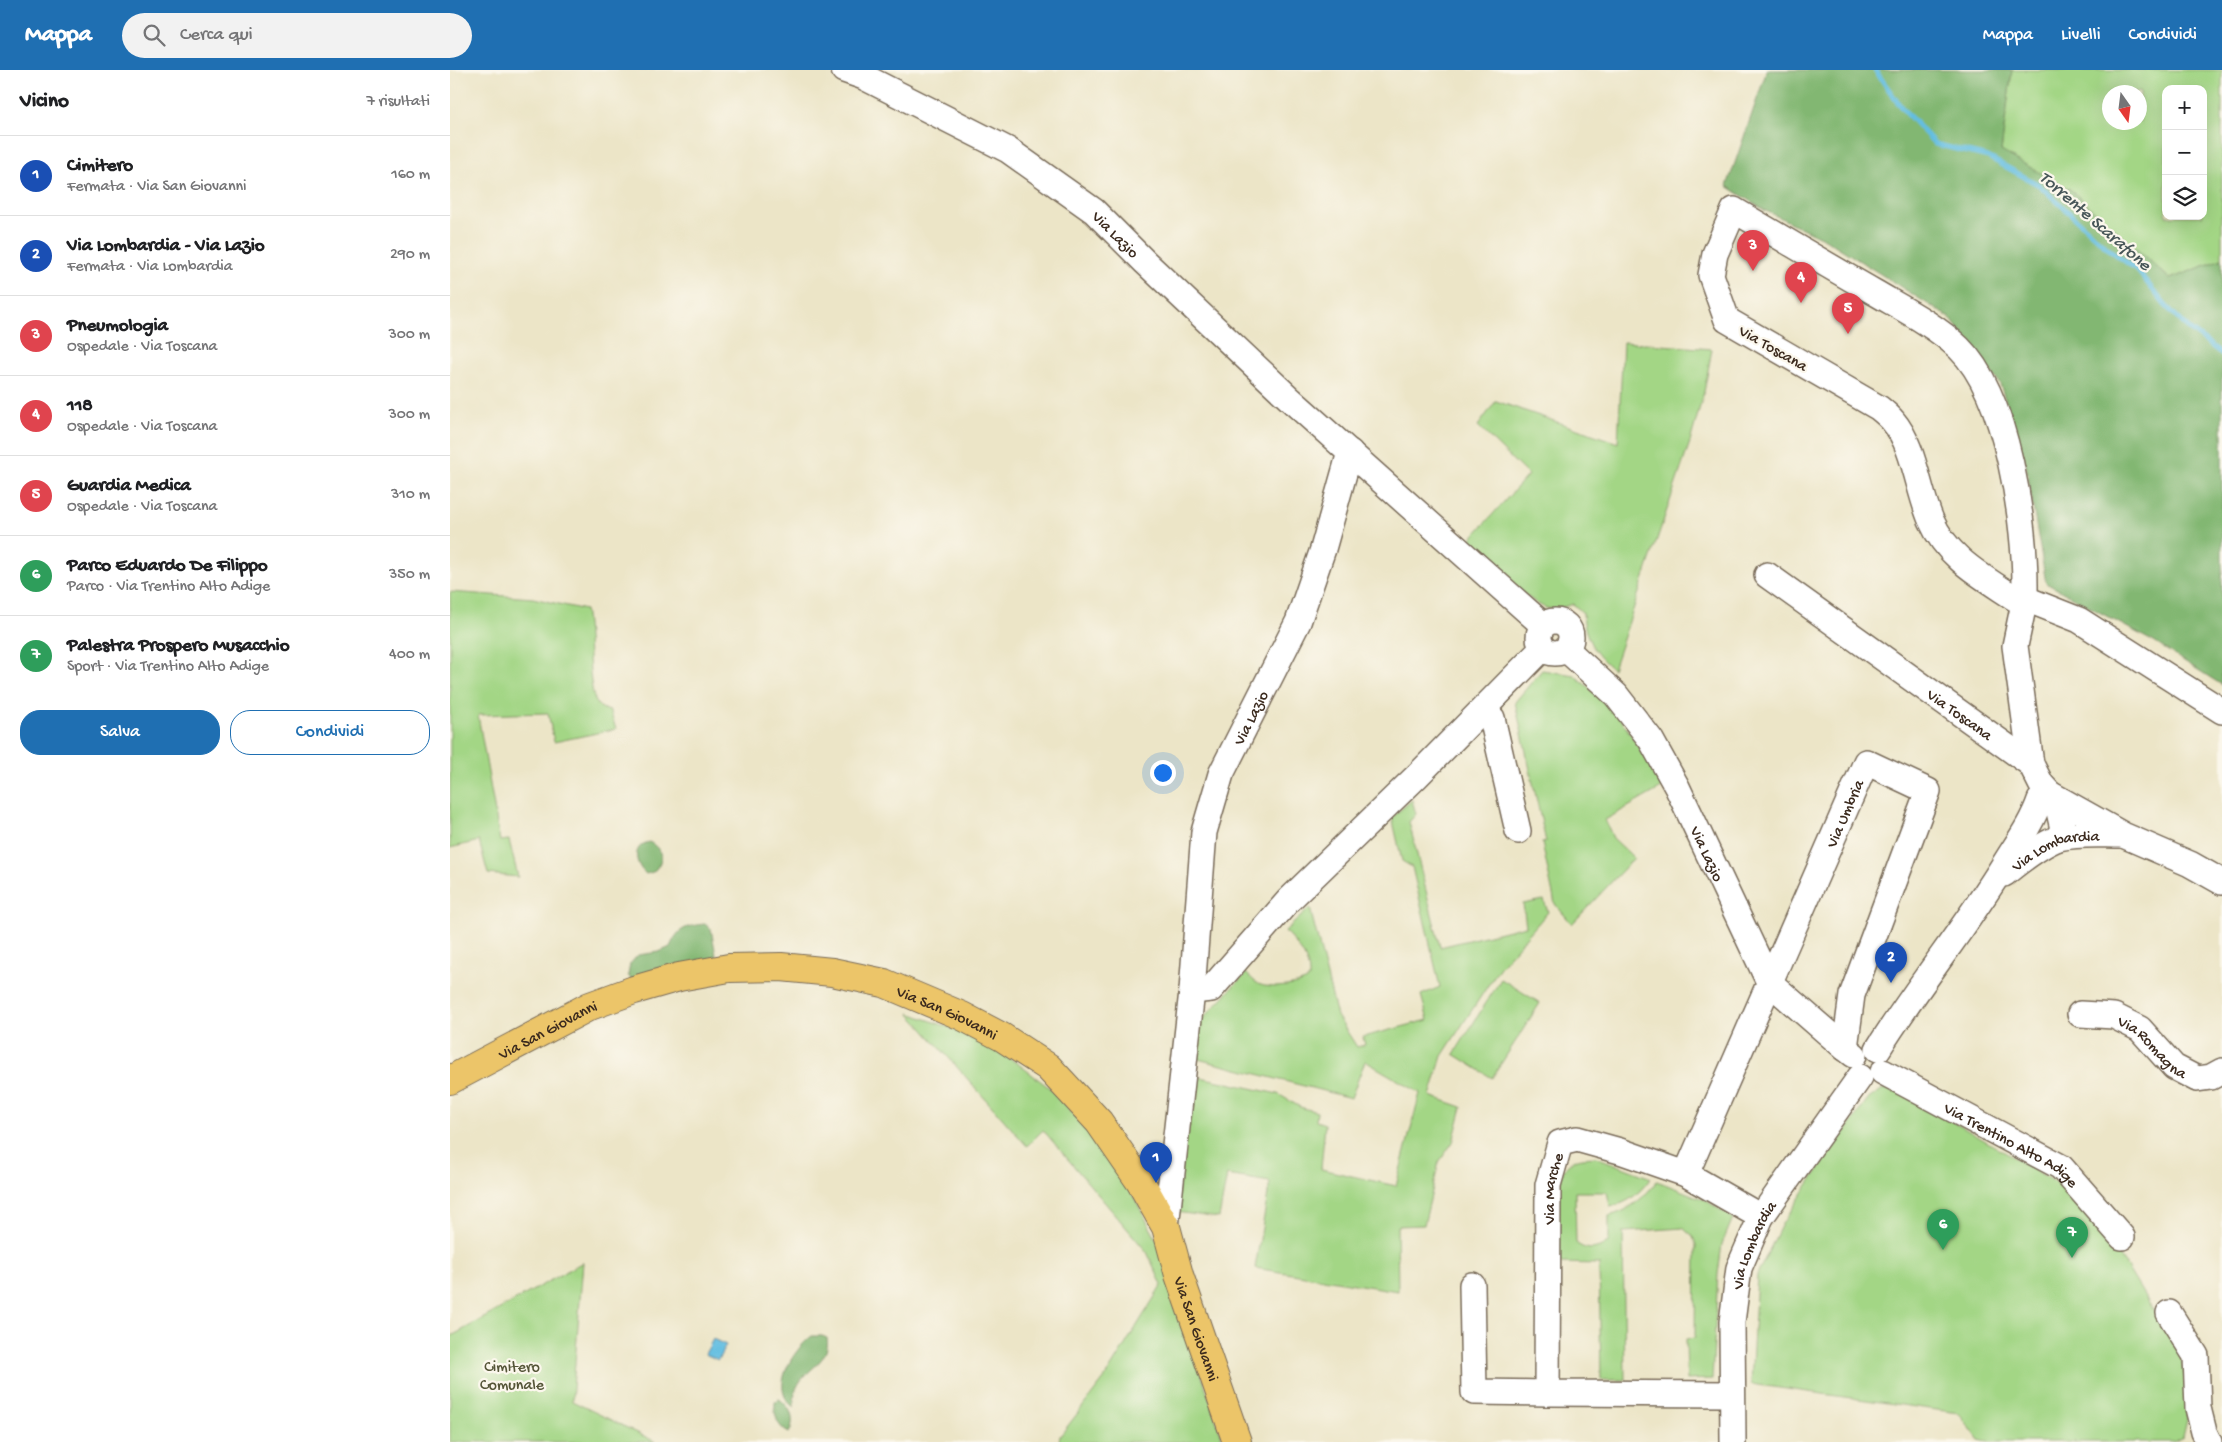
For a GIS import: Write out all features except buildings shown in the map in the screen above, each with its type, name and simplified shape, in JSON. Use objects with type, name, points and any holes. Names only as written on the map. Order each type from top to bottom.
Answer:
[{"type":"main road","name":"Via San Giovanni","points":[[450,1080],[590,1006],[679,976],[729,968],[780,967],[832,972],[884,983],[936,1004],[1002,1037],[1048,1068],[1099,1122],[1141,1183],[1166,1227],[1179,1275],[1235,1438]]},
{"type":"street","name":"Via Lazio","points":[[844,70],[864,77],[1008,150],[1094,211],[1290,400],[1559,632],[1616,695],[1652,740],[1769,982],[1864,1060]]},
{"type":"street","name":"Via Toscana","points":[[2040,785],[2016,646],[2024,600],[2023,546],[2010,460],[1994,406],[1975,368],[1959,348],[1921,320],[1734,210],[1715,254],[1711,275],[1727,320],[1879,408],[1894,421],[1902,436],[1931,521],[1959,561],[2024,600],[2079,620],[2222,710]]},
{"type":"street","name":"Via Lazio","points":[[1166,1227],[1192,991],[1204,832],[1222,774],[1298,622],[1323,549],[1350,452]]},
{"type":"street","name":"Via Toscana","points":[[1767,575],[2040,785]]},
{"type":"street","points":[[1192,991],[1210,989],[1289,900],[1483,710],[1559,632]]},
{"type":"street","points":[[1483,710],[1492,718],[1518,831]]},
{"type":"street","name":"Via Umbria","points":[[1686,1174],[1866,762],[1928,791],[1852,995],[1864,1060]]},
{"type":"street","points":[[2040,785],[2062,819],[2063,829],[2058,838]]},
{"type":"street","name":"Via Lombardia","points":[[1733,1442],[1732,1322],[1739,1268],[1761,1217],[1864,1060],[1995,882],[2030,822],[2040,785],[2123,835],[2190,864],[2222,882]]},
{"type":"street","name":"Via Lombardia","points":[[1995,882],[2020,862],[2058,838],[2089,835],[2123,835]]},
{"type":"street","name":"Via Romagna","points":[[2080,1014],[2114,1016],[2140,1029],[2174,1067],[2198,1080],[2212,1077],[2222,1071]]},
{"type":"street","name":"Via Trentino Alto Adige","points":[[1864,1060],[2061,1167],[2122,1238]]},
{"type":"street","name":"Via Marche","points":[[1547,1393],[1548,1185],[1560,1143],[1577,1139],[1620,1151],[1686,1174],[1761,1217]]},
{"type":"street","points":[[1472,1284],[1474,1392],[1732,1394]]},
{"type":"street","points":[[2169,1313],[2196,1356],[2198,1408],[2211,1432]]},
{"type":"green space","points":[[1767,70],[2012,70],[2001,151],[2071,190],[2170,279],[2222,259],[2222,685],[2154,642],[2046,583],[2025,460],[2000,384],[1950,318],[1825,239],[1764,210],[1727,186]]},
{"type":"green space","points":[[2012,70],[2222,70],[2222,259],[2170,279],[2153,264],[2001,151]]},
{"type":"green space","points":[[1623,342],[1712,349],[1704,392],[1690,442],[1613,669],[1601,658],[1592,645],[1588,638],[1583,613],[1573,604],[1553,609],[1538,604],[1506,579],[1467,543],[1528,475],[1478,426],[1496,401],[1618,443]]},
{"type":"green space","points":[[450,592],[533,598],[585,610],[590,673],[594,696],[598,705],[610,711],[616,729],[554,742],[548,713],[478,715],[500,841],[509,840],[518,877],[488,874],[479,841],[450,848]]},
{"type":"green space","points":[[1542,670],[1574,675],[1613,708],[1654,769],[1663,787],[1605,820],[1613,838],[1634,858],[1572,924],[1555,904],[1542,843],[1546,842],[1515,702]]},
{"type":"green space","points":[[1412,800],[1416,814],[1409,822],[1440,947],[1526,926],[1523,904],[1544,900],[1548,912],[1500,967],[1442,1056],[1430,1096],[1462,1107],[1453,1142],[1439,1162],[1424,1225],[1397,1226],[1398,1291],[1255,1268],[1270,1182],[1227,1175],[1219,1218],[1176,1212],[1191,1075],[1278,1094],[1300,1107],[1317,1112],[1316,1121],[1325,1124],[1321,1169],[1396,1186],[1420,1093],[1365,1061],[1351,1098],[1194,1058],[1198,1024],[1246,973],[1258,984],[1270,987],[1291,985],[1309,979],[1308,965],[1305,959],[1299,948],[1285,931],[1310,908],[1337,1016],[1357,1047],[1365,1045],[1363,1037],[1428,1020],[1421,995],[1440,987],[1412,867],[1402,861],[1392,817]]},
{"type":"green space","points":[[649,842],[660,852],[661,860],[653,872],[646,874],[639,866],[637,852],[639,847]]},
{"type":"green space","points":[[705,924],[711,929],[718,965],[634,984],[628,975],[630,964],[638,955],[659,952],[670,947],[676,936],[683,929]]},
{"type":"green space","points":[[1501,979],[1540,1003],[1492,1078],[1454,1054]]},
{"type":"green space","points":[[909,1013],[968,1034],[1017,1063],[1051,1089],[1090,1131],[1118,1167],[1162,1250],[1223,1442],[1059,1442],[1060,1436],[1104,1379],[1162,1285],[1147,1252],[1043,1130],[1027,1146]]},
{"type":"green space","points":[[1883,1089],[1899,1090],[2062,1186],[2095,1215],[2180,1354],[2186,1380],[2187,1420],[2183,1437],[2173,1442],[1988,1442],[1979,1440],[1959,1413],[1751,1384],[1757,1275],[1782,1224],[1812,1179],[1867,1100]]},
{"type":"green space","points":[[1596,1157],[1651,1178],[1633,1197],[1617,1205],[1610,1206],[1607,1192],[1575,1192],[1576,1243],[1584,1248],[1597,1248],[1609,1241],[1609,1216],[1623,1211],[1636,1203],[1657,1181],[1705,1200],[1733,1218],[1722,1244],[1718,1274],[1712,1379],[1687,1380],[1686,1339],[1695,1338],[1696,1245],[1693,1237],[1683,1228],[1623,1232],[1625,1380],[1601,1380],[1599,1264],[1557,1263],[1559,1196],[1563,1172],[1567,1165],[1573,1161],[1580,1158]]},
{"type":"green space","name":"Cimitero Comunale","points":[[583,1262],[572,1401],[656,1442],[450,1442],[450,1337]]},
{"type":"green space","points":[[812,1336],[827,1338],[827,1346],[821,1359],[797,1387],[794,1407],[787,1399],[783,1390],[783,1380],[791,1360]]},
{"type":"green space","points":[[779,1399],[787,1406],[791,1414],[792,1423],[789,1433],[779,1424],[776,1416],[775,1402]]},
{"type":"water","points":[[713,1339],[726,1345],[718,1360],[705,1354]]},
{"type":"waterway","name":"Torrente Scarafone","points":[[1875,70],[1901,107],[1935,144],[1988,157],[2039,185],[2111,251],[2137,270],[2165,305],[2189,329],[2222,354]]},
{"type":"place","name":"Pneumologia","points":[[1753,271]]},
{"type":"place","name":"118","points":[[1801,303]]},
{"type":"place","name":"Guardia Medica","points":[[1848,334]]},
{"type":"place","name":"Via Lombardia - Via Lazio","points":[[1891,983]]},
{"type":"place","name":"Cimitero","points":[[1156,1183]]},
{"type":"place","name":"Parco Eduardo De Filippo","points":[[1943,1250]]},
{"type":"place","name":"Palestra Prospero Musacchio","points":[[2072,1258]]}]
